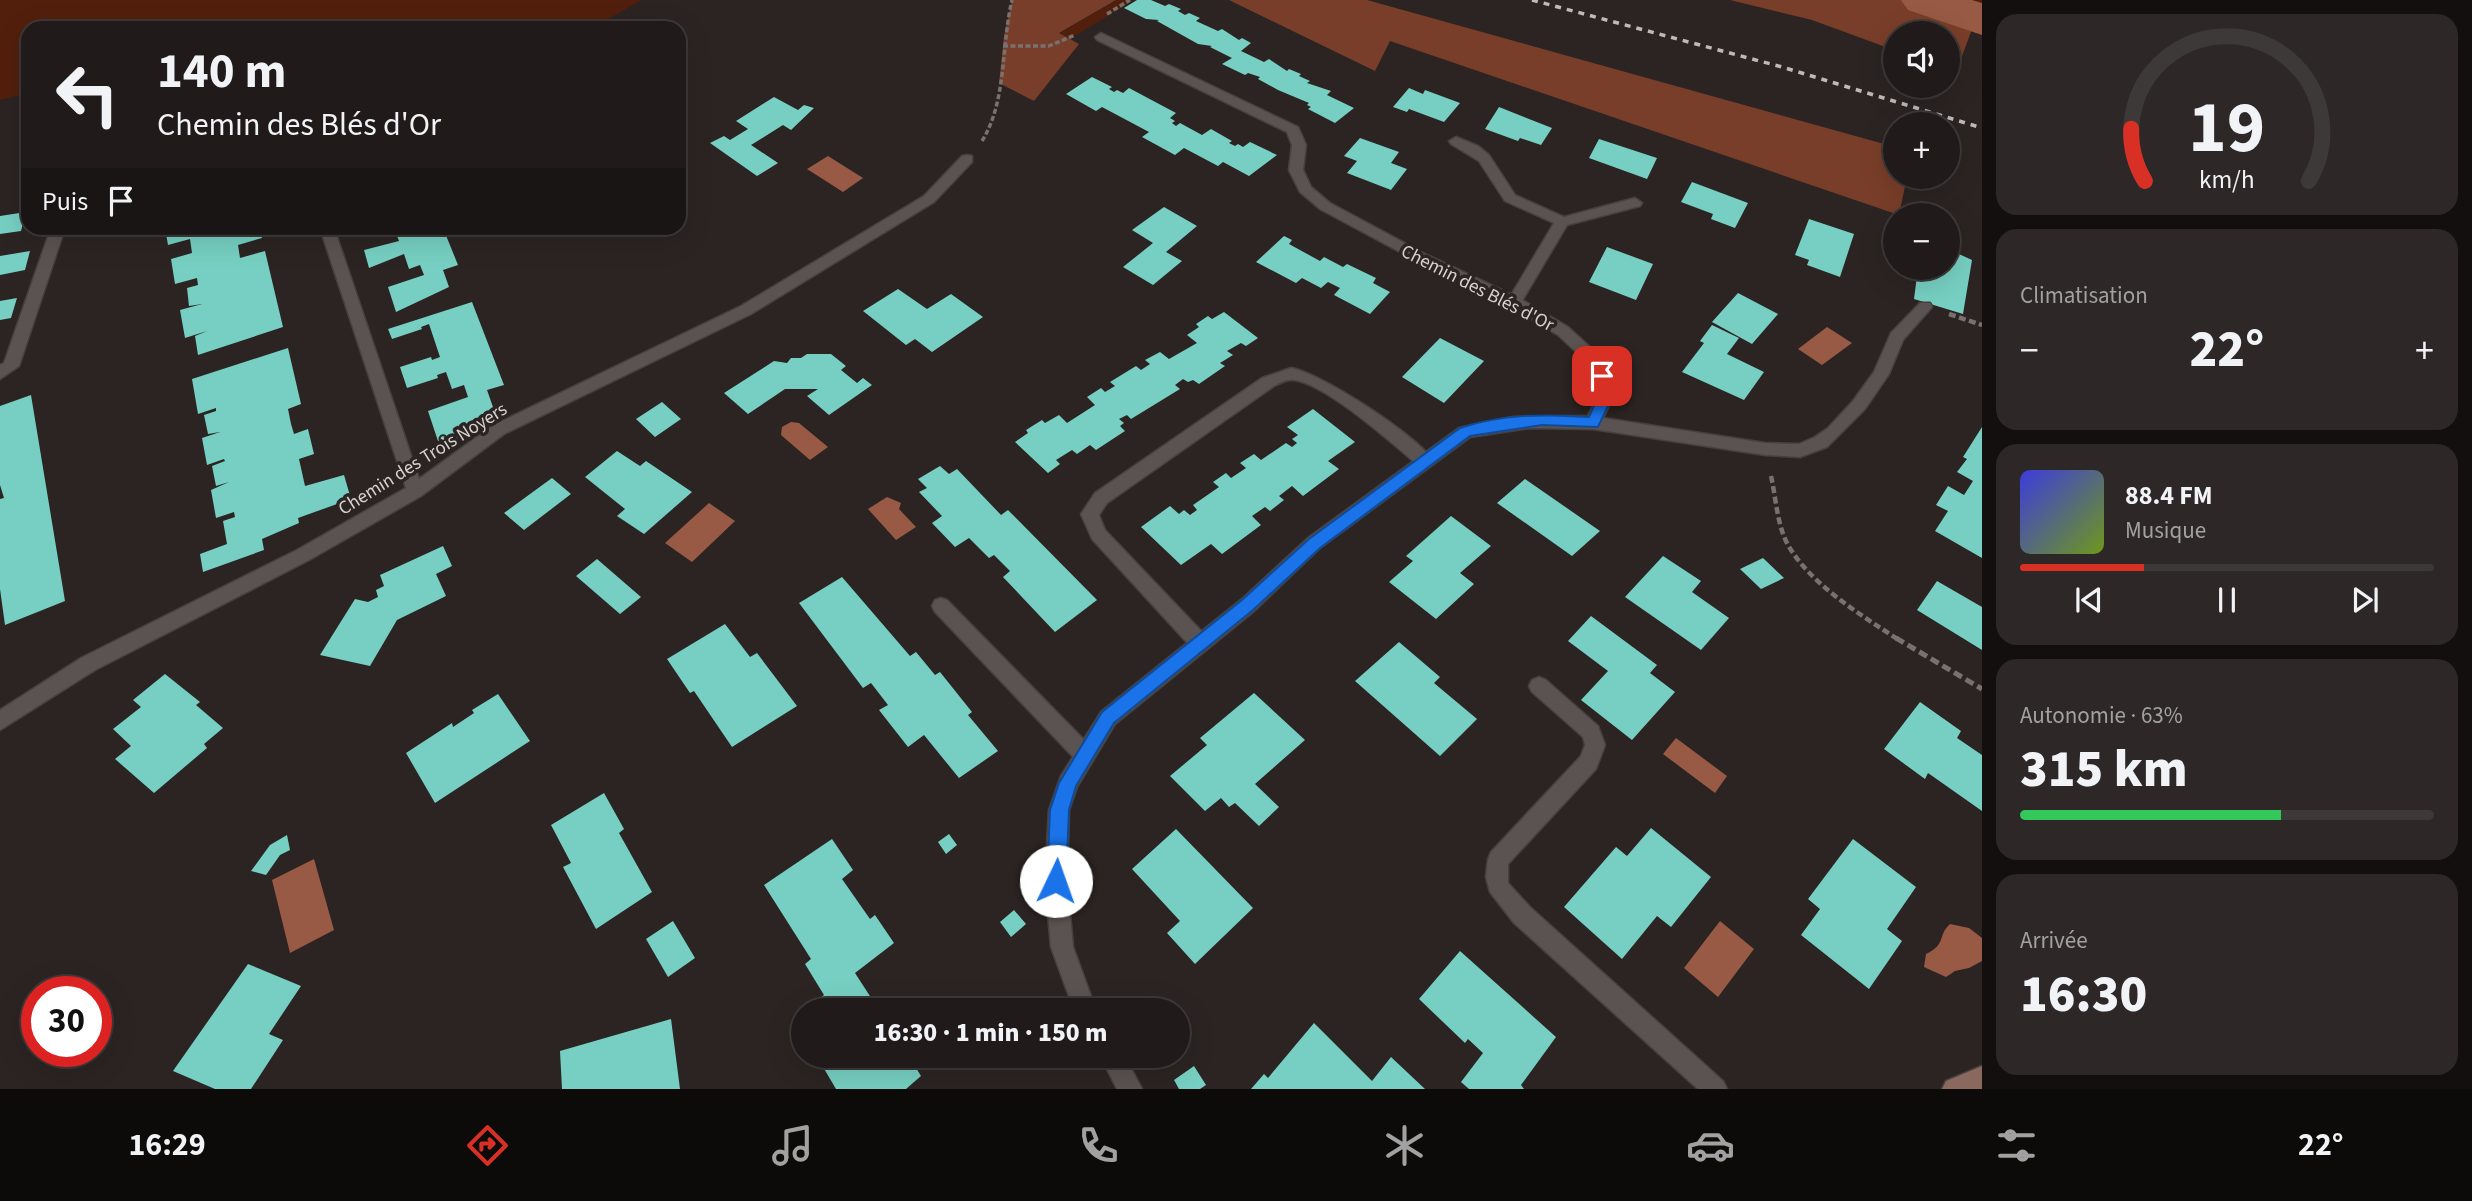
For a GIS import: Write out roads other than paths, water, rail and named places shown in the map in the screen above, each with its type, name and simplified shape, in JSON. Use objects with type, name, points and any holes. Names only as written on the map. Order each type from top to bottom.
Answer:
[{"type":"street","name":"Chemin des Blés d'Or","points":[[1101,37],[1293,130],[1299,145],[1296,170],[1306,189],[1325,206],[1420,257],[1514,302],[1563,331],[1596,361],[1608,391],[1593,423]]},
{"type":"street","points":[[1456,141],[1478,151],[1488,160],[1513,201],[1545,212],[1562,222]]},
{"type":"street","name":"Chemin des Trois Noyers","points":[[0,722],[88,664],[303,555],[415,491],[498,430],[746,310],[929,200],[967,159]]},
{"type":"street","points":[[1514,302],[1562,222],[1635,203]]},
{"type":"street","points":[[0,373],[11,366],[56,235]]},
{"type":"street","points":[[329,235],[415,491]]},
{"type":"street","points":[[1081,998],[1062,947],[1056,881],[1059,810],[1068,783],[1108,718],[1248,605],[1314,543],[1465,432],[1486,426],[1542,419],[1593,423],[1765,449],[1800,451],[1834,432],[1859,405],[1881,374],[1896,337],[1925,307]]},
{"type":"street","points":[[1199,642],[1097,534],[1090,514],[1101,498],[1268,382],[1286,375],[1295,374],[1337,394],[1425,461]]},
{"type":"street","points":[[941,606],[1085,755]]},
{"type":"street","points":[[1539,686],[1591,733],[1595,746],[1588,762],[1498,859],[1494,876],[1499,890],[1522,915],[1715,1089]]},
{"type":"street","points":[[1118,1068],[1130,1089]]},
{"type":"street","points":[[1954,1089],[1982,1078]]},
{"type":"waterway","points":[[1925,0],[1982,20]]},
{"type":"railway","points":[[1532,0],[1782,67],[1982,128]]}]
